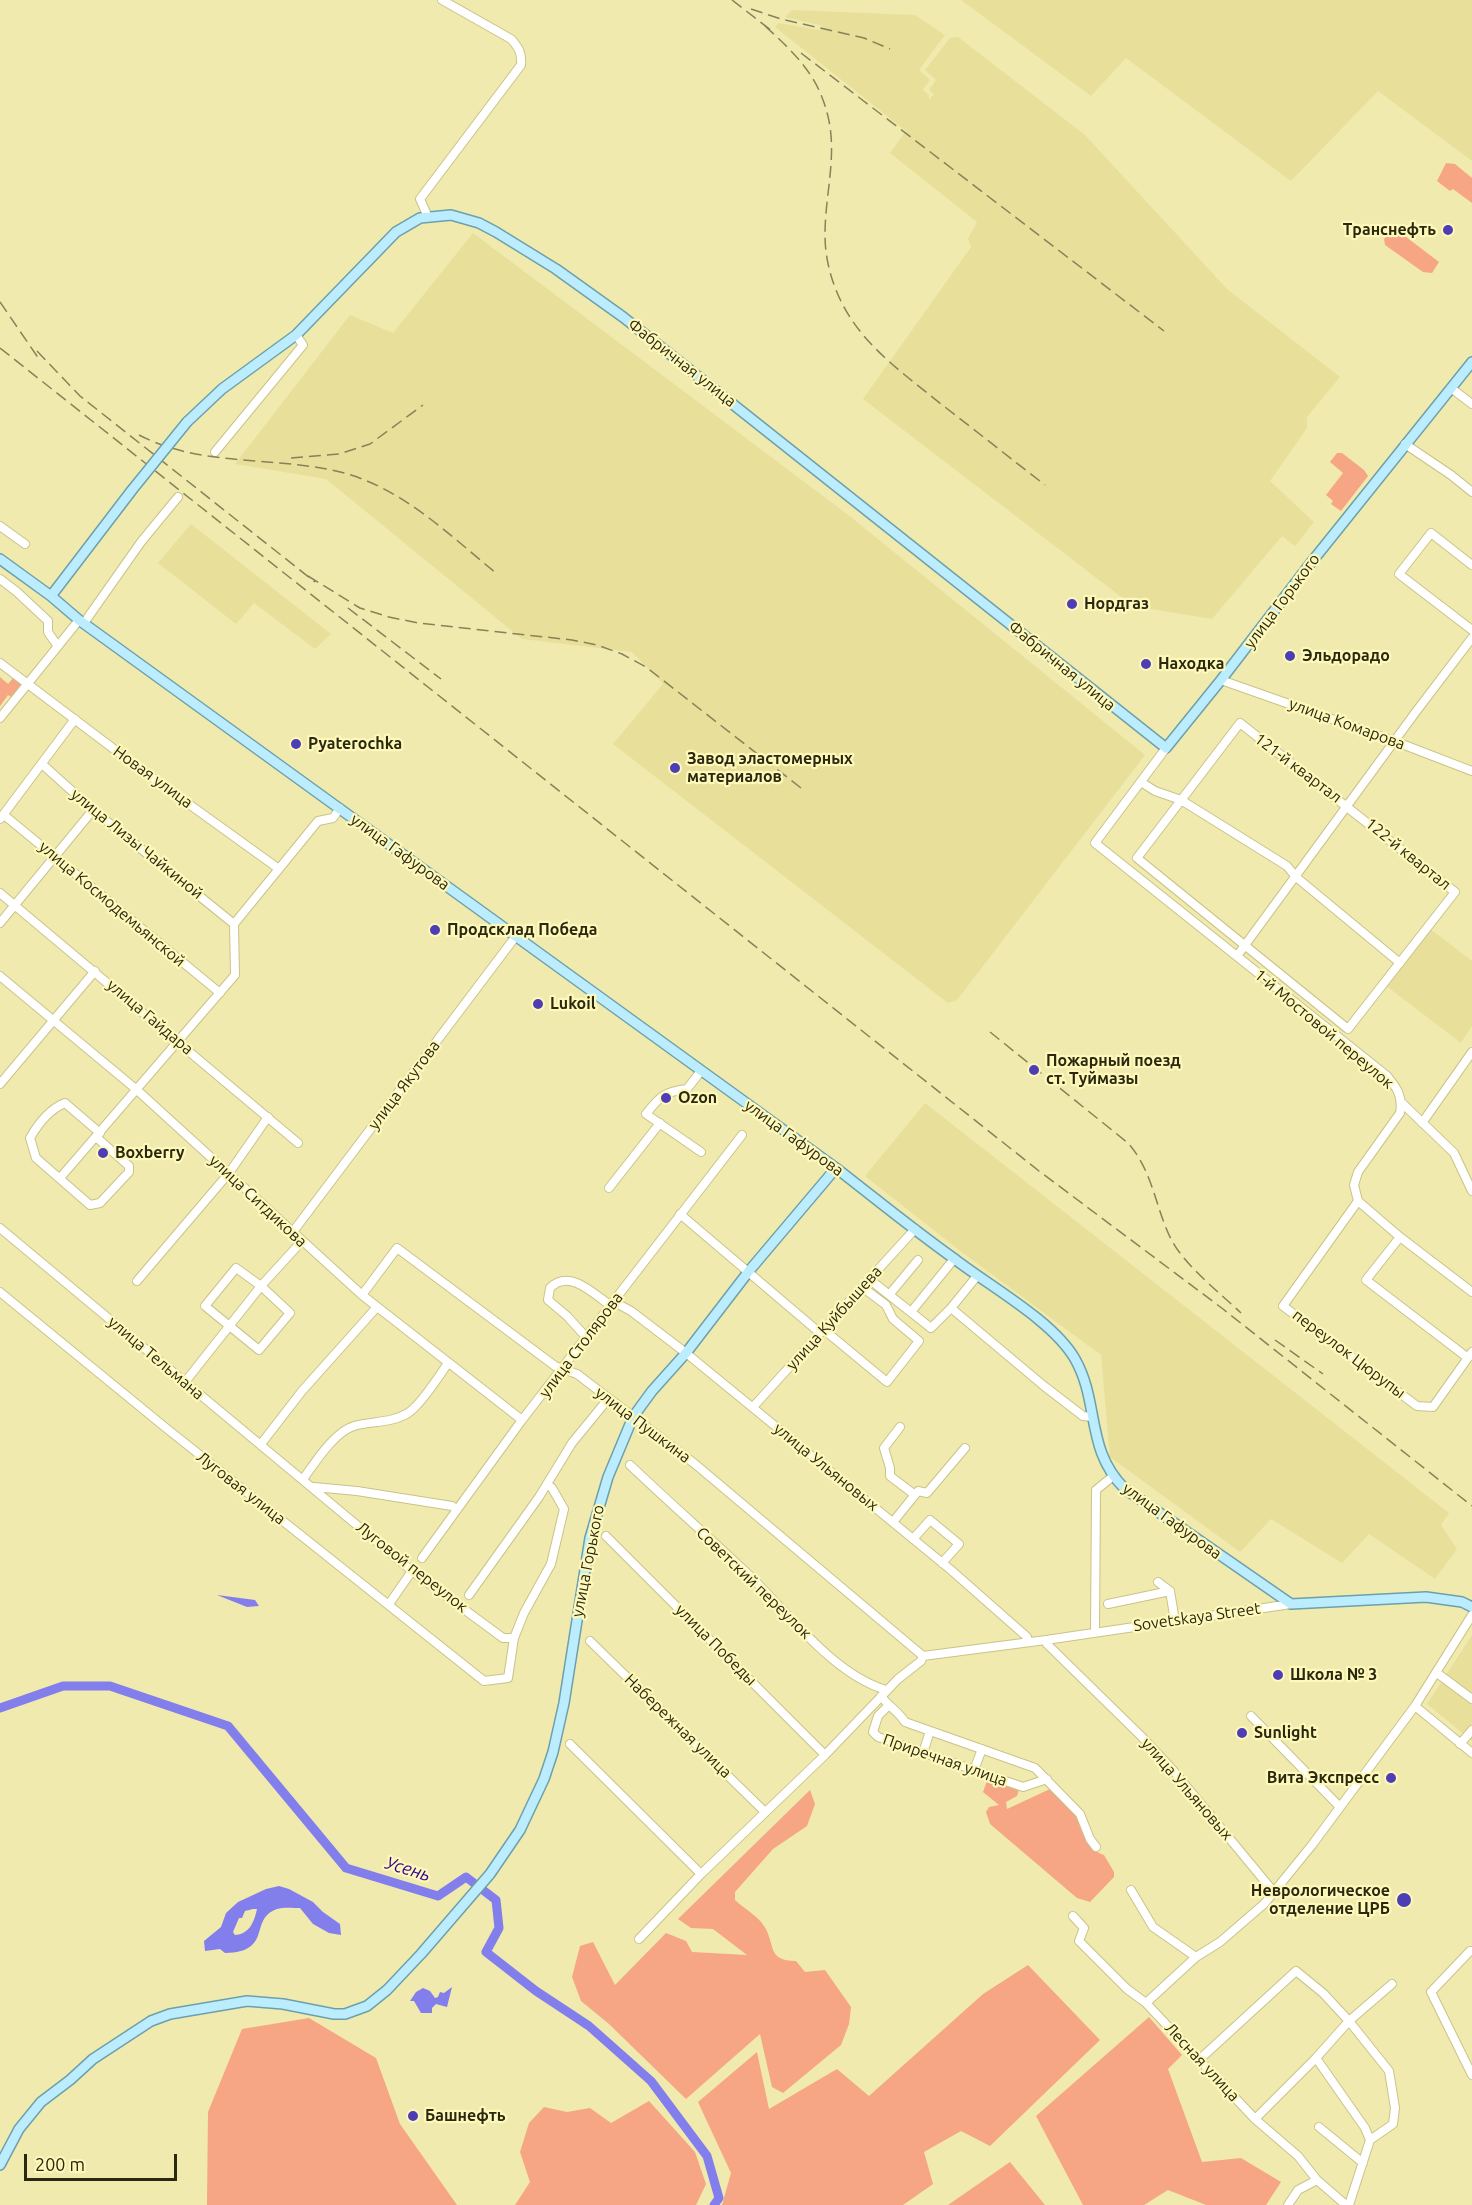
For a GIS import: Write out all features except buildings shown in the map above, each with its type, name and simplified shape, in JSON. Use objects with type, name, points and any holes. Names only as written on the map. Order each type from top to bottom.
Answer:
[{"type":"main road","name":"Фабричная улица","points":[[51,597],[187,422],[222,388],[296,335],[396,232],[410,223],[428,217],[451,216],[479,224],[556,269],[719,392],[1166,748]]},
{"type":"main road","name":"улица Горького","points":[[1166,748],[1472,362]]},
{"type":"main road","name":"улица Гафурова","points":[[0,559],[81,621],[836,1168],[954,1259],[1051,1329],[1074,1358],[1084,1382],[1102,1458],[1112,1477],[1134,1495],[1291,1604]]},
{"type":"main road","name":"улица Горького","points":[[0,2165],[19,2129],[41,2102],[101,2053],[151,2021],[170,2013],[247,2001],[261,2001],[334,2014],[345,2014],[367,2006],[387,1990],[421,1954],[490,1874],[520,1830],[544,1779],[553,1752],[564,1702],[590,1538],[608,1477],[633,1417],[749,1271],[836,1168]]},
{"type":"main road","name":"Sovetskaya Street","points":[[1291,1604],[1426,1597],[1462,1602],[1472,1607]]},
{"type":"street","points":[[428,217],[420,199],[521,65],[522,57],[519,48],[511,39],[442,0]]},
{"type":"street","points":[[215,452],[303,345],[296,335]]},
{"type":"street","points":[[1451,388],[1472,404]]},
{"type":"street","points":[[1405,444],[1472,492]]},
{"type":"street","points":[[0,718],[57,645],[81,621],[178,497]]},
{"type":"street","points":[[0,526],[25,544]]},
{"type":"street","points":[[1472,565],[1431,533],[1399,574],[1472,630]]},
{"type":"street","points":[[0,579],[17,591],[48,621],[48,632],[57,645]]},
{"type":"street","points":[[1237,956],[1472,638]]},
{"type":"street","name":"Новая улица","points":[[0,663],[279,868]]},
{"type":"street","name":"улица Комарова","points":[[1221,680],[1472,771]]},
{"type":"street","points":[[2,817],[75,719]]},
{"type":"street","name":"121-й квартал","points":[[1245,945],[1137,858],[1240,723],[1347,805]]},
{"type":"street","name":"улица Горького","points":[[1095,843],[1166,748]]},
{"type":"street","name":"улица Лизы Чайкиной","points":[[42,764],[93,810],[234,924]]},
{"type":"street","points":[[1141,782],[1155,791],[1181,800],[1287,866],[1296,877],[1400,963]]},
{"type":"street","name":"122-й квартал","points":[[1245,945],[1248,950],[1348,1029],[1455,892],[1347,805]]},
{"type":"street","points":[[60,1178],[235,975],[234,924],[318,821],[333,818],[340,808]]},
{"type":"street","points":[[0,923],[93,810]]},
{"type":"street","name":"улица Космодемьянской","points":[[2,817],[55,856],[220,993]]},
{"type":"street","name":"1-й Мостовой переулок","points":[[1095,843],[1387,1076],[1397,1088],[1401,1103],[1400,1113],[1359,1172],[1354,1185],[1358,1201]]},
{"type":"street","name":"улица Гайдара","points":[[0,893],[298,1143]]},
{"type":"street","name":"улица Якутова","points":[[292,1233],[516,936]]},
{"type":"street","points":[[0,1084],[95,971]]},
{"type":"street","name":"улица Ситдикова","points":[[0,976],[137,1090],[362,1295],[522,1420]]},
{"type":"street","points":[[1422,1123],[1472,1052]]},
{"type":"street","points":[[701,1071],[687,1089],[668,1091],[658,1098],[646,1114],[701,1152]]},
{"type":"street","points":[[65,1103],[98,1135],[129,1167],[129,1172],[100,1203],[90,1204],[36,1158],[30,1138],[34,1130],[55,1107],[65,1103]]},
{"type":"street","points":[[1401,1103],[1454,1153],[1472,1191]]},
{"type":"street","points":[[137,1281],[229,1173],[268,1117]]},
{"type":"street","points":[[609,1188],[660,1123]]},
{"type":"street","name":"улица Столярова","points":[[422,1558],[522,1420],[742,1134]]},
{"type":"street","points":[[1358,1201],[1400,1237],[1472,1292]]},
{"type":"street","name":"переулок Цюрупы","points":[[1358,1201],[1283,1306],[1417,1406],[1433,1407],[1470,1355]]},
{"type":"street","points":[[680,1214],[821,1331],[887,1382],[919,1341],[892,1319],[886,1305],[862,1287]]},
{"type":"street","name":"улица Тельмана","points":[[0,1228],[314,1487]]},
{"type":"street","name":"улица Куйбышева","points":[[753,1407],[915,1229]]},
{"type":"street","points":[[1400,1237],[1366,1280],[1470,1355]]},
{"type":"street","points":[[185,1382],[261,1286],[302,1241]]},
{"type":"street","name":"улица Пушкина","points":[[362,1295],[397,1248],[555,1366],[577,1374],[703,1471],[923,1656]]},
{"type":"street","points":[[911,1312],[954,1259]]},
{"type":"street","points":[[889,1295],[918,1260]]},
{"type":"street","points":[[236,1268],[261,1286],[290,1313],[259,1350],[229,1326],[205,1305],[236,1268]]},
{"type":"street","points":[[869,1279],[931,1328],[977,1276]]},
{"type":"street","name":"улица Ульяновых","points":[[586,1337],[548,1300],[550,1288],[562,1280],[573,1281],[612,1304],[631,1311],[686,1353],[914,1539],[1027,1637],[1028,1642]]},
{"type":"street","name":"Луговая улица","points":[[0,1292],[166,1428],[484,1681],[508,1678],[514,1638]]},
{"type":"street","points":[[261,1444],[302,1392],[377,1307]]},
{"type":"street","points":[[951,1308],[1044,1386],[1083,1416],[1092,1417]]},
{"type":"street","points":[[303,1479],[321,1454],[341,1434],[352,1427],[401,1417],[411,1412],[448,1362]]},
{"type":"street","points":[[469,1595],[547,1484],[572,1443],[608,1399]]},
{"type":"street","points":[[900,1427],[884,1448],[890,1476],[915,1495]]},
{"type":"street","points":[[893,1522],[918,1491],[927,1494],[965,1448]]},
{"type":"street","name":"Советский переулок","points":[[630,1466],[732,1559],[825,1652],[869,1685],[884,1693]]},
{"type":"street","points":[[1095,1632],[1096,1490],[1112,1477]]},
{"type":"street","points":[[514,1638],[524,1613],[551,1564],[564,1509],[552,1488],[547,1484]]},
{"type":"street","points":[[314,1487],[396,1496],[452,1506],[456,1509]]},
{"type":"street","name":"Луговой переулок","points":[[314,1487],[412,1571],[503,1638],[514,1638]]},
{"type":"street","points":[[914,1539],[930,1520],[959,1544],[942,1563]]},
{"type":"street","name":"улица Победы","points":[[606,1536],[825,1755]]},
{"type":"street","points":[[389,1604],[412,1571]]},
{"type":"street","points":[[1158,1582],[1170,1591],[1175,1621]]},
{"type":"street","points":[[1108,1604],[1170,1591]]},
{"type":"street","name":"Sovetskaya Street","points":[[923,1656],[1291,1604]]},
{"type":"street","points":[[1146,2003],[1196,1957],[1220,1942],[1264,1904],[1312,1845],[1415,1706],[1472,1615]]},
{"type":"street","name":"улица Ульяновых","points":[[1046,1640],[1047,1644],[1142,1736],[1172,1769],[1273,1891]]},
{"type":"street","name":"Набережная улица","points":[[590,1641],[764,1811]]},
{"type":"street","points":[[639,1939],[764,1811],[825,1755],[884,1693],[921,1661],[923,1656]]},
{"type":"street","points":[[1437,1673],[1472,1699]]},
{"type":"street","name":"Приречная улица","points":[[884,1693],[888,1706],[905,1722],[1035,1768],[1080,1814],[1090,1839],[1096,1847]]},
{"type":"street","name":"Приречная улица","points":[[888,1706],[878,1716],[873,1732],[878,1737],[1023,1787],[1047,1779]]},
{"type":"street","points":[[1415,1706],[1472,1753]]},
{"type":"street","points":[[1251,1716],[1339,1806]]},
{"type":"street","points":[[1460,1744],[1472,1730]]},
{"type":"street","points":[[923,1753],[930,1731]]},
{"type":"street","points":[[570,1744],[701,1874]]},
{"type":"street","points":[[974,1770],[982,1749]]},
{"type":"street","points":[[1131,1890],[1153,1928],[1196,1957]]},
{"type":"street","name":"Лесная улица","points":[[1073,1916],[1083,1928],[1079,1941],[1127,1989],[1146,2003],[1255,2119],[1298,2156],[1317,2180],[1348,2205]]},
{"type":"street","points":[[1471,1951],[1431,1992],[1472,2075]]},
{"type":"street","points":[[1200,2059],[1296,1971],[1323,1993],[1389,2071],[1395,2108],[1392,2124],[1370,2140],[1348,2205]]},
{"type":"street","points":[[1255,2119],[1349,2021],[1392,1984]]},
{"type":"street","points":[[1316,2058],[1365,2128],[1370,2140]]},
{"type":"street","points":[[1319,2127],[1363,2163]]},
{"type":"street","points":[[1288,2205],[1298,2190],[1317,2180]]},
{"type":"shaded area","points":[[961,0],[1472,0],[1472,161],[1378,91],[1291,181],[1126,58],[1091,96]]},
{"type":"shaded area","points":[[792,10],[915,15],[945,35],[919,70],[930,80],[923,90],[929,95],[929,100],[934,94],[929,90],[936,80],[925,70],[950,38],[958,37],[1085,135],[1227,289],[1340,377],[1307,417],[1307,428],[1270,481],[1314,522],[1295,546],[1282,536],[1212,619],[1133,606],[863,399],[971,247],[968,239],[977,222],[890,153],[906,131],[775,27],[779,23],[819,30],[823,26],[785,17]]},
{"type":"shaded area","points":[[1446,163],[1455,164],[1472,178],[1472,203],[1437,181]]},
{"type":"shaded area","points":[[1397,230],[1439,262],[1432,273],[1423,272],[1385,245],[1384,239],[1390,231]]},
{"type":"shaded area","points":[[473,233],[847,514],[1145,755],[957,1000],[948,1003],[613,744],[663,684],[632,652],[522,639],[326,479],[235,464],[350,315],[393,333]]},
{"type":"shaded area","points":[[1337,453],[1342,453],[1364,470],[1368,476],[1341,511],[1331,504],[1333,501],[1326,495],[1343,473],[1330,462]]},
{"type":"shaded area","points":[[191,524],[331,634],[315,649],[254,603],[236,624],[158,563]]},
{"type":"shaded area","points":[[0,677],[8,684],[14,677],[24,684],[11,697],[8,695],[0,706]]},
{"type":"shaded area","points":[[1429,928],[1472,961],[1472,1026],[1461,1043],[1385,985]]},
{"type":"shaded area","points":[[925,1103],[1449,1513],[1441,1525],[1457,1549],[1435,1579],[1369,1534],[1342,1563],[1271,1519],[1240,1552],[1110,1457],[1101,1355],[959,1250],[865,1176]]},
{"type":"shaded area","points":[[217,1595],[255,1600],[259,1606],[247,1607]]},
{"type":"shaded area","points":[[1472,1635],[1472,1741],[1427,1704]]},
{"type":"shaded area","points":[[988,1778],[1019,1789],[1017,1796],[1006,1802],[1007,1809],[1050,1789],[1074,1813],[1089,1843],[1104,1855],[1114,1872],[1114,1877],[1090,1902],[1077,1898],[990,1824],[986,1812],[989,1807],[999,1805],[983,1792]]},
{"type":"shaded area","points":[[810,1790],[815,1804],[807,1826],[773,1849],[735,1892],[735,1900],[761,1922],[768,1933],[776,1955],[796,1961],[805,1972],[825,1970],[851,2007],[849,2024],[841,2045],[783,2093],[772,2087],[760,2034],[686,2099],[609,2024],[581,2001],[572,1977],[580,1946],[593,1942],[615,1985],[666,1933],[686,1941],[692,1952],[747,1955],[713,1929],[691,1928],[678,1919]]},
{"type":"shaded area","points":[[279,1886],[313,1902],[340,1924],[341,1935],[329,1933],[313,1924],[300,1908],[282,1908],[268,1914],[250,1947],[225,1953],[220,1949],[205,1951],[204,1941],[221,1927],[226,1913],[238,1902],[266,1889]],"holes":[[[257,1909],[250,1927],[235,1935],[233,1932],[239,1918],[242,1918],[245,1911]]]},
{"type":"shaded area","points":[[1028,1965],[1100,2040],[990,2146],[961,2131],[924,2152],[933,2184],[903,2205],[722,2205],[731,2173],[698,2102],[757,2052],[769,2109],[837,2069],[869,2096],[983,1994]]},
{"type":"shaded area","points":[[452,1987],[447,2007],[436,2004],[432,2008],[432,2013],[421,2013],[414,2001],[410,2001],[416,1992],[423,1988],[430,1991],[435,1998],[440,1992],[444,1993]]},
{"type":"shaded area","points":[[1149,2017],[1182,2055],[1168,2069],[1202,2162],[1241,2158],[1281,2182],[1266,2205],[1206,2205],[1168,2190],[1144,2205],[1083,2205],[1036,2116]]},
{"type":"shaded area","points":[[309,2018],[376,2058],[400,2124],[457,2205],[207,2205],[208,2112],[242,2029]]},
{"type":"shaded area","points":[[649,2101],[695,2152],[706,2184],[696,2205],[515,2205],[530,2182],[520,2152],[529,2123],[544,2107],[567,2112],[590,2108],[611,2123]]},
{"type":"shaded area","points":[[1010,2162],[1045,2205],[948,2205]]},
{"type":"waterway","name":"Усень","points":[[0,1708],[63,1686],[110,1686],[228,1726],[346,1868],[438,1896],[466,1877],[496,1900],[499,1928],[486,1952],[536,1991],[589,2026],[651,2081],[707,2156],[719,2198],[714,2205]]},
{"type":"railway","points":[[732,0],[772,31]]},
{"type":"railway","points":[[751,9],[781,19],[864,38],[890,49]]},
{"type":"railway","points":[[765,26],[791,51],[813,78],[828,117],[832,151],[826,218],[826,251],[833,282],[848,314],[870,343],[898,369],[1045,485]]},
{"type":"railway","points":[[801,53],[1164,331]]},
{"type":"railway","points":[[0,302],[39,359]]},
{"type":"railway","points":[[0,348],[1039,1171],[1223,1309],[1472,1506]]},
{"type":"railway","points":[[37,351],[80,396],[315,582]]},
{"type":"railway","points":[[291,458],[339,454],[370,444],[423,405]]},
{"type":"railway","points":[[139,435],[187,452],[311,466],[359,478],[381,487],[421,512],[496,573]]},
{"type":"railway","points":[[308,576],[360,608],[389,617],[418,623],[572,640],[597,645],[622,654],[646,667],[801,788]]},
{"type":"railway","points":[[348,608],[441,679]]},
{"type":"railway","points":[[990,1032],[1128,1143],[1143,1165],[1166,1227],[1177,1249],[1194,1269],[1241,1313]]},
{"type":"railway","points":[[1275,1340],[1323,1374]]},
{"type":"place","name":"Транснефть","points":[[1448,230]]},
{"type":"place","name":"Нордгаз","points":[[1072,604]]},
{"type":"place","name":"Эльдорадо","points":[[1290,656]]},
{"type":"place","name":"Находка","points":[[1146,664]]},
{"type":"place","name":"Pyaterochka","points":[[296,744]]},
{"type":"place","name":"Завод эластомерных материалов","points":[[675,768]]},
{"type":"place","name":"Продсклад Победа","points":[[435,930]]},
{"type":"place","name":"Lukoil","points":[[538,1004]]},
{"type":"place","name":"Пожарный поезд ст. Туймазы","points":[[1034,1070]]},
{"type":"place","name":"Ozon","points":[[666,1098]]},
{"type":"place","name":"Boxberry","points":[[103,1153]]},
{"type":"place","name":"Школа № 3","points":[[1278,1675]]},
{"type":"place","name":"Sunlight","points":[[1242,1733]]},
{"type":"place","name":"Вита Экспресс","points":[[1391,1778]]},
{"type":"place","name":"Неврологическое отделение ЦРБ","points":[[1404,1900]]},
{"type":"place","name":"Башнефть","points":[[413,2116]]}]
